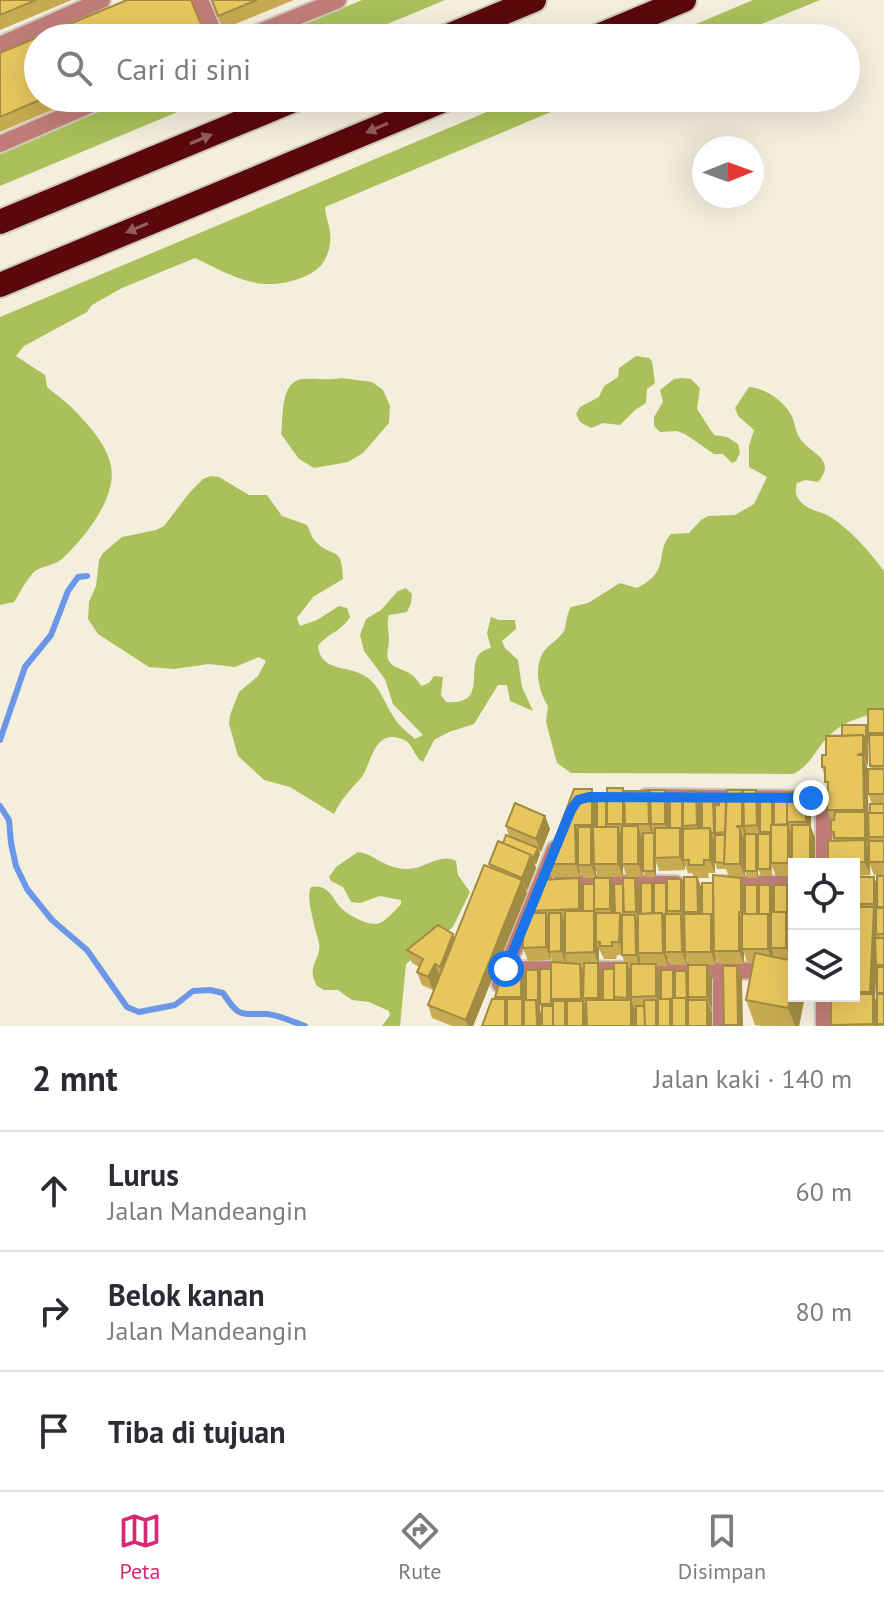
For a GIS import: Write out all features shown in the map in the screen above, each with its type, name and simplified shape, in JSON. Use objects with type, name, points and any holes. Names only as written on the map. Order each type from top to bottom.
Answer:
[{"type":"highway","points":[[477,24],[534,0]]},
{"type":"highway","points":[[627,24],[684,0]]},
{"type":"highway","points":[[0,222],[265,112]]},
{"type":"highway","points":[[0,285],[415,112]]},
{"type":"street","points":[[48,24],[102,0]]},
{"type":"street","points":[[200,0],[210,24]]},
{"type":"street","points":[[279,24],[338,0]]},
{"type":"street","points":[[0,45],[24,34]]},
{"type":"street","points":[[0,144],[74,112]]},
{"type":"street","points":[[636,797],[811,798],[820,802],[824,814],[824,858]]},
{"type":"street","points":[[495,998],[559,839]]},
{"type":"street","points":[[541,883],[788,884]]},
{"type":"street","points":[[506,969],[788,971]]},
{"type":"street","points":[[721,971],[721,1026]]},
{"type":"street","points":[[824,1002],[824,1026]]},
{"type":"green space","points":[[362,0],[445,0],[388,24],[305,24]]},
{"type":"green space","points":[[753,0],[820,0],[761,24],[696,24]]},
{"type":"green space","points":[[93,112],[177,112],[0,186],[0,151]]},
{"type":"green space","points":[[487,112],[551,112],[325,207],[330,234],[329,249],[320,267],[306,276],[262,284],[236,277],[195,258],[122,288],[92,305],[87,312],[24,346],[16,356],[45,375],[47,387],[94,432],[107,454],[112,475],[105,501],[81,539],[60,561],[35,571],[14,602],[0,605],[0,317]]},
{"type":"green space","points":[[636,356],[652,361],[655,383],[647,389],[646,403],[620,425],[603,423],[591,428],[580,422],[576,414],[580,407],[599,397],[604,386],[618,377],[619,368]]},
{"type":"green space","points":[[341,378],[372,382],[383,390],[390,406],[389,423],[363,453],[348,462],[314,468],[299,459],[281,434],[286,393],[295,381]]},
{"type":"green space","points":[[674,379],[691,379],[700,388],[697,409],[714,435],[727,437],[738,444],[740,453],[736,461],[732,463],[723,454],[714,454],[685,434],[660,432],[654,426],[654,417],[663,402],[660,390]]},
{"type":"green space","points":[[749,387],[767,392],[782,404],[792,416],[799,437],[823,462],[825,467],[818,482],[805,480],[797,483],[798,499],[844,527],[884,571],[884,710],[838,729],[805,766],[793,774],[571,773],[557,763],[546,722],[548,706],[538,678],[541,656],[564,631],[571,607],[588,603],[620,583],[637,588],[648,582],[659,568],[663,548],[671,534],[689,533],[708,516],[735,515],[754,504],[767,477],[749,467],[749,446],[754,430],[738,416],[735,408]]},
{"type":"green space","points":[[219,477],[249,495],[267,495],[282,516],[307,525],[315,541],[339,557],[343,579],[313,597],[297,618],[300,626],[317,620],[339,606],[347,608],[350,617],[318,646],[320,655],[331,665],[361,674],[372,682],[395,719],[415,739],[423,735],[393,704],[385,679],[364,651],[360,635],[366,619],[381,610],[398,591],[406,588],[412,594],[407,612],[389,615],[388,619],[387,654],[390,663],[412,675],[421,686],[429,683],[434,676],[443,677],[441,695],[446,702],[461,701],[473,689],[476,660],[481,652],[491,648],[487,633],[491,617],[515,620],[516,629],[502,641],[518,660],[522,687],[533,711],[510,701],[507,685],[498,685],[474,724],[434,740],[423,762],[406,741],[385,738],[334,814],[290,787],[264,780],[238,756],[229,724],[239,692],[258,676],[266,661],[259,657],[235,667],[209,664],[174,669],[149,667],[98,634],[88,619],[89,602],[103,553],[122,537],[164,526],[190,492],[203,479]]},
{"type":"green space","points":[[358,852],[406,869],[444,859],[456,861],[458,875],[470,892],[453,927],[406,964],[400,1026],[382,1026],[390,1015],[389,1011],[369,1002],[352,1000],[338,990],[324,990],[317,986],[314,979],[313,968],[319,943],[310,906],[311,887],[326,889],[344,911],[372,924],[382,922],[401,904],[401,900],[380,896],[360,903],[351,902],[343,887],[331,881],[329,877],[336,867]]},
{"type":"building","points":[[0,0],[36,0],[0,15]]},
{"type":"building","points":[[127,0],[191,0],[201,24],[69,24]]},
{"type":"building","points":[[212,0],[257,0],[218,16]]},
{"type":"building","points":[[24,43],[24,107],[0,117],[0,53]]},
{"type":"building","points":[[868,709],[884,709],[884,733],[868,733]]},
{"type":"building","points":[[842,725],[866,725],[866,741],[863,735],[842,736]]},
{"type":"building","points":[[863,735],[863,753],[857,755],[863,755],[864,810],[827,810],[828,782],[825,782],[825,767],[822,767],[822,755],[826,755],[826,736]]},
{"type":"building","points":[[869,735],[884,735],[884,766],[870,766]]},
{"type":"building","points":[[868,769],[884,769],[884,794],[868,794]]},
{"type":"building","points":[[607,788],[623,788],[623,824],[607,824]]},
{"type":"building","points":[[574,789],[592,789],[592,825],[575,825],[576,864],[546,864]]},
{"type":"building","points":[[650,790],[665,790],[665,824],[651,824]]},
{"type":"building","points":[[727,790],[742,790],[742,826],[736,826],[740,828],[740,864],[724,864]]},
{"type":"building","points":[[743,790],[756,790],[757,825],[744,826]]},
{"type":"building","points":[[624,791],[648,791],[649,824],[625,824]]},
{"type":"building","points":[[696,791],[697,825],[683,826],[683,792]]},
{"type":"building","points":[[787,793],[798,793],[798,799],[806,798],[806,822],[787,822]]},
{"type":"building","points":[[597,797],[606,797],[606,827],[597,827]]},
{"type":"building","points":[[719,797],[726,798],[725,832],[715,833],[715,805],[719,805]]},
{"type":"building","points":[[760,797],[772,797],[771,832],[760,832]]},
{"type":"building","points":[[670,798],[682,798],[682,832],[680,828],[670,828]]},
{"type":"building","points":[[702,798],[713,798],[714,833],[710,828],[702,828]]},
{"type":"building","points":[[774,798],[787,798],[787,825],[774,825]]},
{"type":"building","points":[[515,803],[545,816],[536,839],[506,826]]},
{"type":"building","points":[[870,804],[884,804],[884,813],[870,813]]},
{"type":"building","points":[[835,812],[865,812],[865,838],[834,838],[831,820],[834,820]]},
{"type":"building","points":[[868,813],[884,813],[884,837],[869,837]]},
{"type":"building","points":[[788,824],[788,863],[771,863],[771,825]]},
{"type":"building","points":[[792,825],[810,825],[810,858],[792,858]]},
{"type":"building","points":[[622,826],[638,826],[638,864],[622,864]]},
{"type":"building","points":[[578,827],[591,827],[591,865],[578,865]]},
{"type":"building","points":[[593,827],[618,827],[618,864],[594,864]]},
{"type":"building","points":[[655,828],[680,828],[680,857],[655,858]]},
{"type":"building","points":[[710,828],[710,860],[704,860],[704,865],[689,865],[689,860],[683,860],[683,829]]},
{"type":"building","points":[[643,833],[654,833],[654,871],[643,871]]},
{"type":"building","points":[[745,834],[756,834],[756,871],[745,871]]},
{"type":"building","points":[[758,834],[770,834],[770,869],[758,869]]},
{"type":"building","points":[[506,835],[538,848],[533,859],[531,855],[503,843]]},
{"type":"building","points":[[715,835],[725,835],[724,863],[715,862]]},
{"type":"building","points":[[865,840],[865,862],[860,862],[860,858],[828,858],[828,841]]},
{"type":"building","points":[[498,841],[531,855],[522,878],[489,864]]},
{"type":"building","points":[[869,841],[884,841],[884,862],[869,862]]},
{"type":"building","points":[[484,865],[522,880],[466,1020],[428,1005]]},
{"type":"building","points":[[713,875],[741,878],[739,951],[714,951]]},
{"type":"building","points":[[877,876],[884,876],[884,907],[877,907]]},
{"type":"building","points":[[684,877],[697,877],[698,912],[684,912]]},
{"type":"building","points":[[860,877],[874,877],[874,904],[860,904]]},
{"type":"building","points":[[579,878],[579,909],[529,911],[540,880]]},
{"type":"building","points":[[594,878],[610,878],[610,909],[594,909]]},
{"type":"building","points":[[623,878],[635,878],[636,912],[623,912]]},
{"type":"building","points":[[667,879],[681,879],[681,911],[667,911]]},
{"type":"building","points":[[641,883],[652,883],[652,913],[641,914]]},
{"type":"building","points":[[654,883],[666,883],[665,918],[662,913],[654,913]]},
{"type":"building","points":[[702,883],[713,883],[713,918],[711,914],[702,914]]},
{"type":"building","points":[[583,884],[594,884],[594,911],[583,911]]},
{"type":"building","points":[[614,884],[623,884],[622,916],[615,913]]},
{"type":"building","points":[[745,885],[757,885],[757,914],[745,914]]},
{"type":"building","points":[[759,885],[770,885],[770,918],[768,914],[759,914]]},
{"type":"building","points":[[774,885],[787,885],[787,914],[774,912]]},
{"type":"building","points":[[860,907],[874,907],[870,992],[860,992]]},
{"type":"building","points":[[876,908],[884,908],[884,934],[876,934]]},
{"type":"building","points":[[565,911],[594,911],[594,952],[565,953]]},
{"type":"building","points":[[771,912],[786,912],[786,948],[771,948]]},
{"type":"building","points":[[526,913],[546,913],[546,947],[523,948]]},
{"type":"building","points":[[549,913],[561,913],[561,951],[549,952]]},
{"type":"building","points":[[596,913],[620,913],[619,942],[612,942],[612,946],[600,946],[600,942],[596,942]]},
{"type":"building","points":[[662,913],[663,953],[638,953],[638,914]]},
{"type":"building","points":[[665,914],[681,914],[682,952],[665,952]]},
{"type":"building","points":[[684,914],[711,914],[711,952],[685,952]]},
{"type":"building","points":[[742,914],[768,914],[768,949],[742,949]]},
{"type":"building","points":[[622,915],[635,915],[636,955],[622,955]]},
{"type":"building","points":[[438,925],[453,934],[440,967],[435,964],[428,977],[417,972],[423,959],[407,950]]},
{"type":"building","points":[[875,938],[884,938],[884,965],[876,965]]},
{"type":"building","points":[[755,953],[788,960],[788,1008],[746,1000]]},
{"type":"building","points":[[551,962],[580,964],[581,999],[551,999]]},
{"type":"building","points":[[584,963],[598,963],[598,998],[583,998]]},
{"type":"building","points":[[614,963],[627,963],[627,998],[614,997]]},
{"type":"building","points":[[505,964],[521,964],[521,997],[495,997]]},
{"type":"building","points":[[631,964],[656,964],[656,996],[631,997]]},
{"type":"building","points":[[688,965],[707,965],[707,997],[688,997]]},
{"type":"building","points":[[723,966],[737,966],[738,1025],[724,1025]]},
{"type":"building","points":[[877,967],[884,967],[884,993],[877,993]]},
{"type":"building","points":[[540,969],[551,969],[551,1004],[540,1004]]},
{"type":"building","points":[[603,969],[614,969],[614,1000],[603,1000]]},
{"type":"building","points":[[526,970],[538,970],[538,1004],[536,1000],[526,1000]]},
{"type":"building","points":[[661,970],[673,970],[672,1004],[670,999],[661,999]]},
{"type":"building","points":[[675,971],[686,971],[687,1000],[675,998]]},
{"type":"building","points":[[860,994],[873,994],[873,1024],[831,1025],[831,1002],[860,1002]]},
{"type":"building","points":[[877,994],[884,994],[884,1024],[877,1024]]},
{"type":"building","points":[[672,998],[686,998],[686,1026],[672,1026]]},
{"type":"building","points":[[492,999],[505,999],[505,1026],[482,1026]]},
{"type":"building","points":[[507,999],[522,999],[522,1026],[507,1026]]},
{"type":"building","points":[[658,999],[670,999],[670,1026],[658,1026]]},
{"type":"building","points":[[524,1000],[536,1000],[537,1026],[524,1026]]},
{"type":"building","points":[[586,1000],[631,1000],[631,1026],[587,1026]]},
{"type":"building","points":[[644,1000],[656,1000],[656,1026],[645,1026]]},
{"type":"building","points":[[688,1000],[707,1000],[707,1026],[688,1026]]},
{"type":"building","points":[[553,1001],[565,1001],[565,1026],[553,1026]]},
{"type":"building","points":[[567,1001],[583,1001],[583,1026],[567,1026]]},
{"type":"building","points":[[542,1006],[553,1006],[553,1026],[542,1026]]},
{"type":"building","points":[[636,1006],[644,1006],[645,1026],[636,1026]]},
{"type":"waterway","points":[[0,740],[25,667],[51,635],[68,591],[78,577],[87,576]]},
{"type":"waterway","points":[[0,806],[9,820],[16,866],[27,889],[52,920],[87,950],[127,1007],[139,1012],[175,1005],[193,991],[210,990],[223,993],[241,1013],[272,1015],[305,1026]]},
{"type":"route","points":[[506,969],[571,810],[578,800],[589,797],[811,798]]}]
